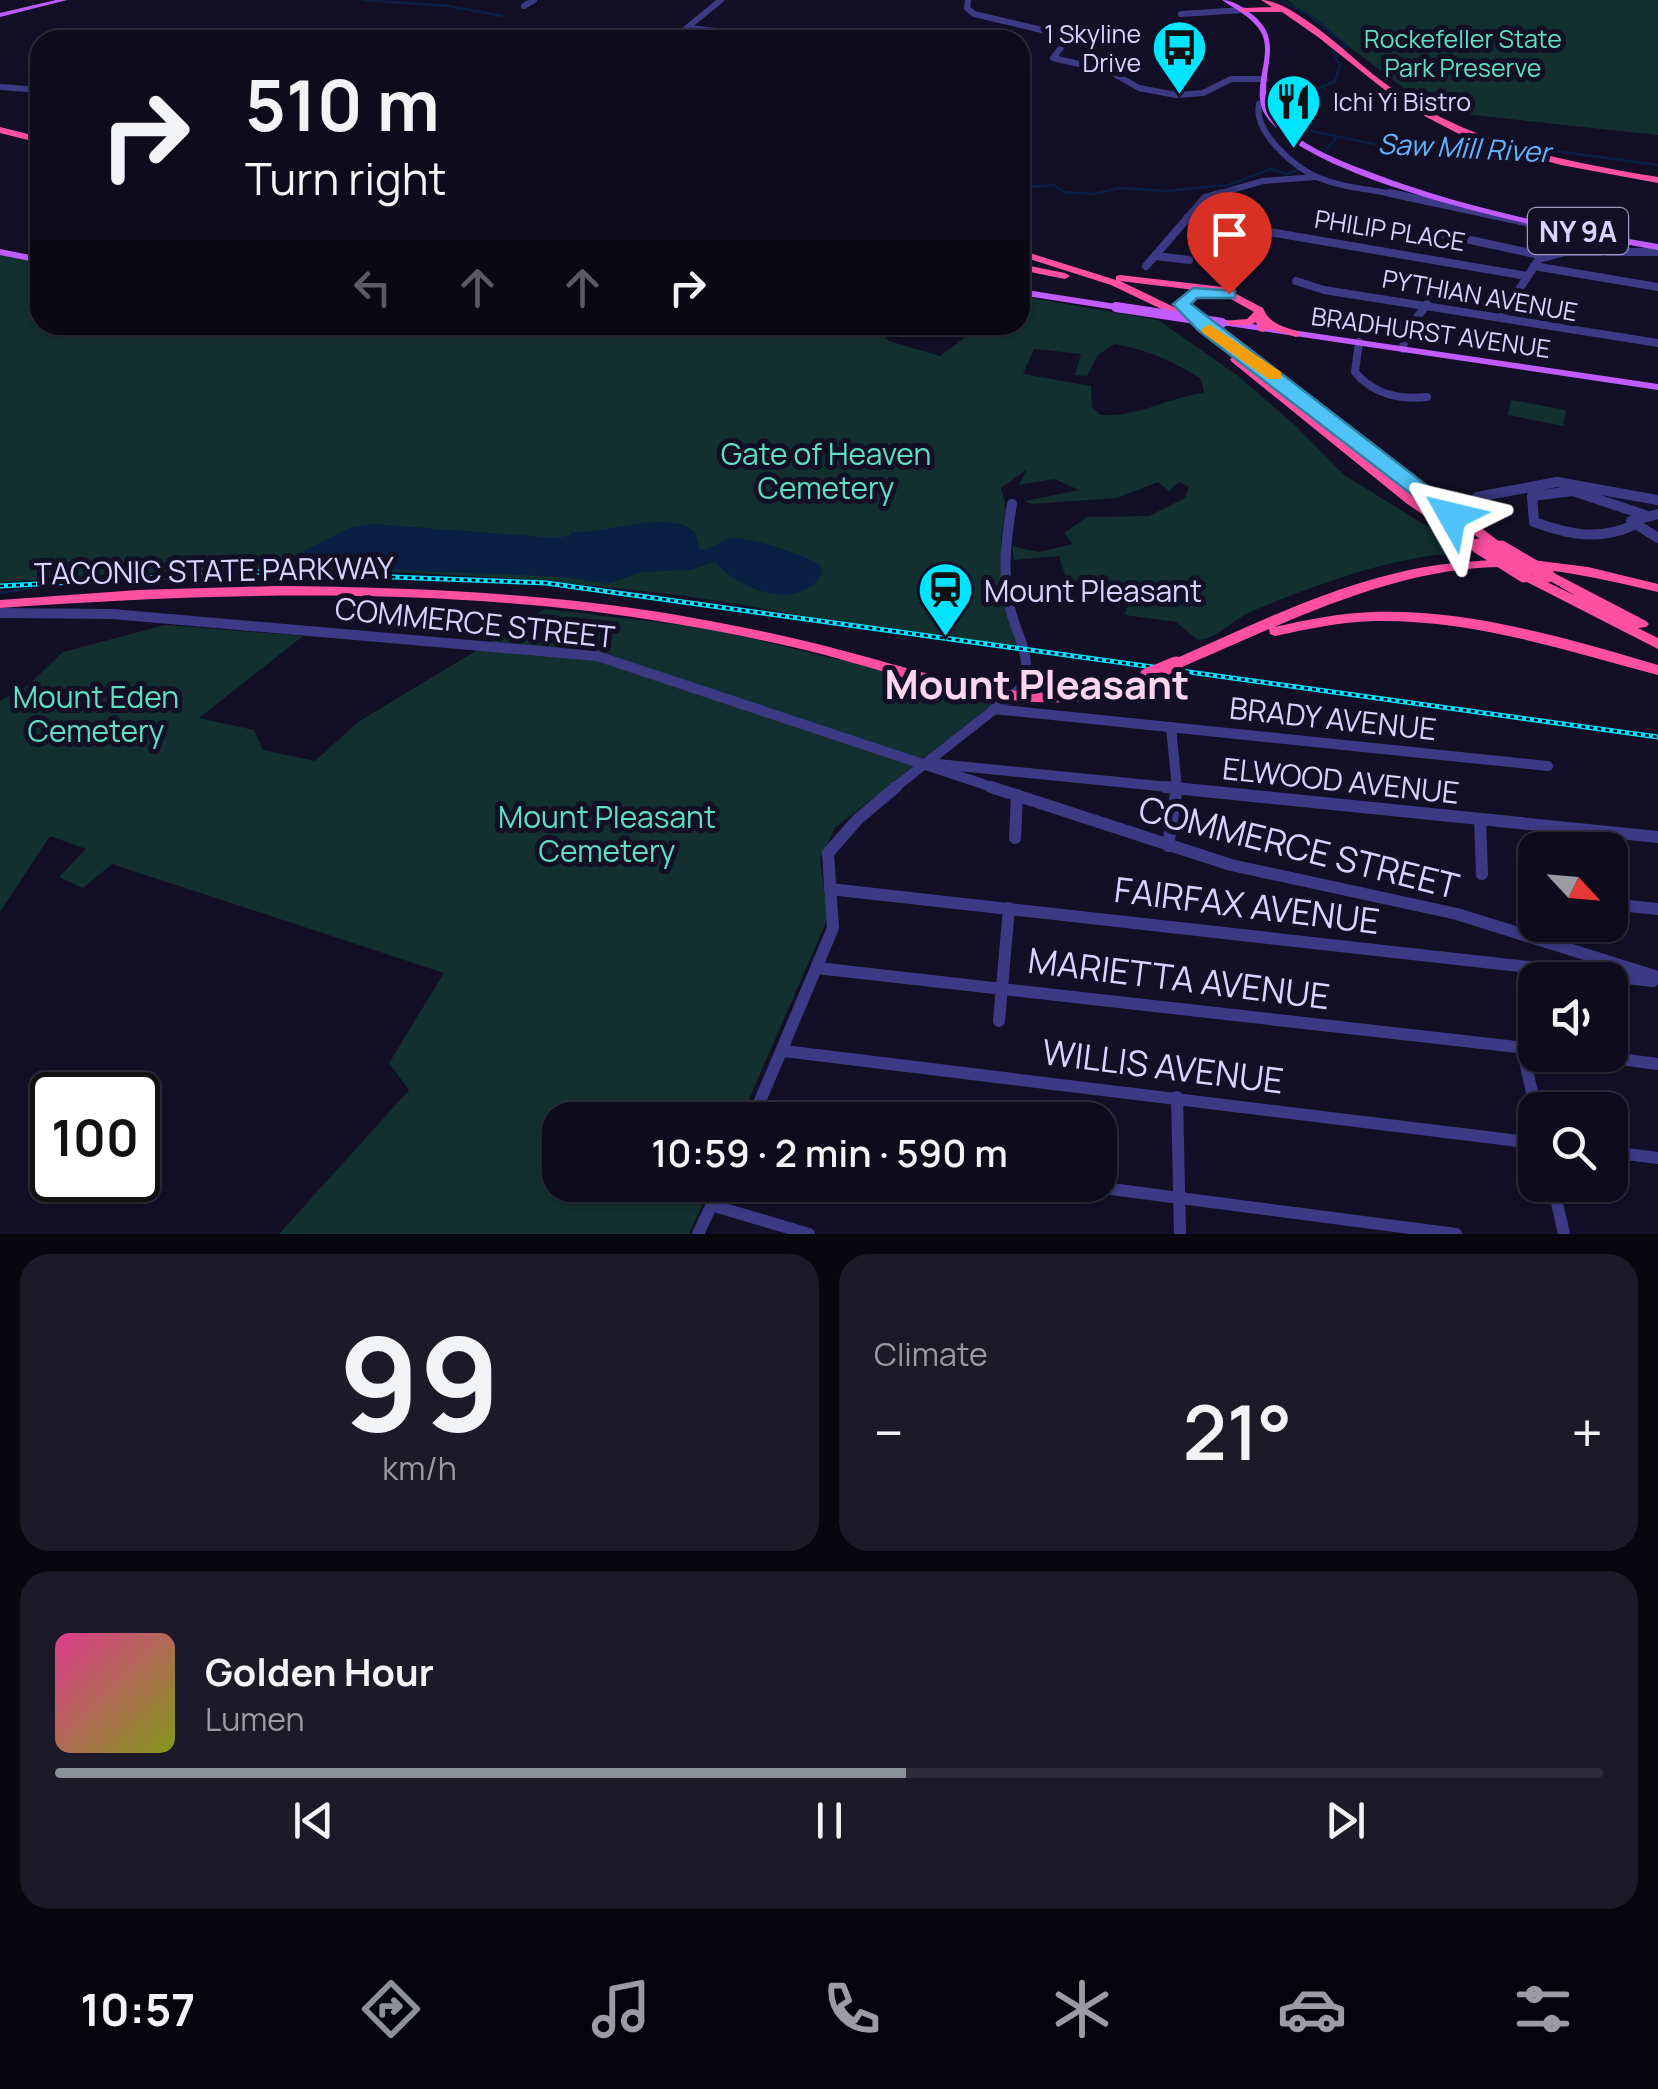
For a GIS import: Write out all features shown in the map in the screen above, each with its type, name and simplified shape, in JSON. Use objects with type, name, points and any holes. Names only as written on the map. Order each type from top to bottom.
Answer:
[{"type":"highway","points":[[1243,10],[1271,6],[1267,0]]},
{"type":"highway","points":[[1267,0],[1339,48],[1412,107],[1502,146],[1658,179]]},
{"type":"highway","points":[[1267,0],[1339,48]]},
{"type":"highway","points":[[1243,10],[1276,9],[1295,16]]},
{"type":"highway","points":[[0,130],[30,140]]},
{"type":"highway","points":[[0,138],[30,142]]},
{"type":"highway","points":[[1030,260],[1140,282],[1227,292],[1251,302],[1260,322]]},
{"type":"highway","points":[[1030,260],[1138,293],[1204,326]]},
{"type":"highway","points":[[1030,261],[1108,289],[1176,320],[1225,352],[1412,500],[1478,546],[1524,575],[1658,644]]},
{"type":"highway","points":[[1260,322],[1247,303],[1229,294],[1204,291],[1182,300],[1184,308],[1204,326],[1501,548],[1658,632]]},
{"type":"highway","points":[[1224,323],[1260,322],[1296,334]]},
{"type":"highway","name":"TACONIC STATE PARKWAY","points":[[0,602],[267,590],[524,600],[727,629],[1016,692],[1091,698],[1154,677],[1373,582],[1425,567],[1473,562],[1539,564],[1658,588]]},
{"type":"highway","name":"TACONIC STATE PARKWAY","points":[[1182,665],[1292,626],[1392,616],[1510,629],[1658,670]]},
{"type":"main road","points":[[0,15],[64,0]]},
{"type":"main road","points":[[1226,0],[1243,10],[1267,38],[1264,103]]},
{"type":"main road","name":"NY 9A","points":[[1264,103],[1271,118],[1289,135],[1339,163],[1404,186],[1658,250]]},
{"type":"main road","points":[[0,252],[30,258]]},
{"type":"main road","points":[[1030,294],[1224,323]]},
{"type":"main road","name":"BRADHURST AVENUE","points":[[1296,334],[1658,387]]},
{"type":"street","points":[[524,6],[534,0]]},
{"type":"street","points":[[685,30],[721,0]]},
{"type":"street","points":[[968,0],[967,8],[974,14],[1063,36],[1066,40],[1053,58],[1109,72],[1141,88],[1191,96],[1226,82],[1265,80]]},
{"type":"street","points":[[1181,14],[1243,10]]},
{"type":"street","points":[[688,28],[708,30]]},
{"type":"street","points":[[0,87],[30,89]]},
{"type":"street","points":[[1264,103],[1256,113],[1261,132],[1316,177]]},
{"type":"street","points":[[1146,266],[1210,196],[1264,180],[1316,177],[1400,192],[1492,217],[1544,222]]},
{"type":"street","name":"PHILIP PLACE","points":[[1186,218],[1527,276]]},
{"type":"street","points":[[1429,231],[1544,256],[1658,250]]},
{"type":"street","points":[[1156,256],[1189,260]]},
{"type":"street","points":[[1501,316],[1544,256]]},
{"type":"street","points":[[1534,266],[1658,287]]},
{"type":"street","name":"PYTHIAN AVENUE","points":[[1296,281],[1324,290],[1658,344]]},
{"type":"street","points":[[1402,348],[1410,327],[1426,304]]},
{"type":"street","points":[[1342,317],[1410,327]]},
{"type":"street","points":[[1359,342],[1356,372],[1362,381],[1386,393],[1427,397]]},
{"type":"street","points":[[1476,497],[1557,482],[1658,500]]},
{"type":"street","points":[[1634,526],[1618,536],[1579,534],[1539,525],[1530,512],[1534,493],[1550,488],[1598,497],[1645,515]]},
{"type":"street","points":[[760,1102],[833,928],[824,867],[829,846],[1016,692],[1030,662],[1009,605],[1004,551],[1012,504]]},
{"type":"street","points":[[1658,514],[1632,518],[1634,526],[1658,538]]},
{"type":"street","name":"COMMERCE STREET","points":[[0,612],[112,614],[585,654],[642,668],[1168,846],[1231,865],[1457,914],[1658,979]]},
{"type":"street","name":"BRADY AVENUE","points":[[994,709],[1548,766]]},
{"type":"street","points":[[1168,846],[1177,789],[1172,727]]},
{"type":"street","name":"COMMERCE STREET","points":[[928,766],[1019,773]]},
{"type":"street","name":"ELWOOD AVENUE","points":[[1019,773],[1658,838]]},
{"type":"street","points":[[1015,838],[1017,794]]},
{"type":"street","points":[[1480,819],[1482,874]]},
{"type":"street","name":"FAIRFAX AVENUE","points":[[830,889],[1658,979]]},
{"type":"street","points":[[1628,906],[1658,909]]},
{"type":"street","points":[[999,1020],[1009,908]]},
{"type":"street","name":"MARIETTA AVENUE","points":[[817,968],[1518,1047]]},
{"type":"street","name":"WILLIS AVENUE","points":[[784,1051],[1518,1141]]},
{"type":"street","points":[[1628,1060],[1658,1064]]},
{"type":"street","points":[[1177,1097],[1180,1234]]},
{"type":"street","points":[[1628,1154],[1658,1158]]},
{"type":"street","points":[[1117,1190],[1456,1234]]},
{"type":"street","points":[[698,1234],[713,1202]]},
{"type":"street","points":[[1556,1202],[1564,1234]]},
{"type":"street","points":[[712,1205],[809,1234]]},
{"type":"green space","name":"Rockefeller State Park Preserve","points":[[1287,0],[1658,0],[1658,135],[1434,111]]},
{"type":"green space","name":"Gate of Heaven Cemetery","points":[[0,254],[30,260],[30,335],[884,335],[889,341],[940,356],[965,337],[960,335],[1030,335],[1030,298],[1158,320],[1237,375],[1344,475],[1469,552],[1412,559],[1332,581],[1252,611],[1212,636],[1198,640],[1176,622],[1125,615],[1127,603],[1094,585],[1068,584],[1059,556],[1014,560],[1012,546],[1039,552],[1073,544],[1064,533],[1087,517],[1149,516],[1185,498],[1189,487],[1179,482],[1169,491],[1158,482],[1117,498],[1031,504],[1025,501],[1079,490],[1054,479],[1019,485],[1027,469],[1001,488],[1005,510],[1003,567],[1021,645],[931,637],[705,599],[578,584],[330,570],[83,576],[0,583]],"holes":[[[1114,344],[1159,357],[1201,379],[1204,393],[1128,413],[1100,415],[1092,407],[1091,386],[1023,374],[1034,349],[1081,354],[1075,375],[1087,376],[1098,355]]]},
{"type":"green space","points":[[1511,400],[1566,410],[1563,426],[1508,415]]},
{"type":"green space","name":"Mount Pleasant Cemetery","points":[[545,609],[707,628],[1000,698],[835,828],[820,858],[828,918],[748,1102],[542,1102],[542,1202],[703,1202],[689,1234],[279,1234],[409,1090],[389,1063],[444,973],[112,864],[83,888],[59,877],[86,849],[50,836],[0,912],[0,701],[26,687],[63,652],[165,625],[303,636],[199,718],[254,730],[263,750],[315,761],[358,722]]},
{"type":"water","points":[[660,522],[682,524],[695,532],[700,550],[728,539],[748,540],[811,560],[819,564],[822,574],[798,593],[783,595],[752,588],[715,562],[690,570],[642,572],[607,584],[566,577],[276,565],[351,527],[374,524],[557,538],[571,535],[570,532]]},
{"type":"waterway","points":[[363,0],[449,6],[502,16]]},
{"type":"waterway","name":"Saw Mill River","points":[[1280,0],[1313,17],[1347,46],[1341,48]]},
{"type":"waterway","name":"Saw Mill River","points":[[1333,50],[1340,66],[1335,81],[1294,100],[1298,118],[1293,127],[1397,149],[1494,146]]},
{"type":"waterway","points":[[1325,151],[1337,137]]},
{"type":"waterway","name":"Saw Mill River","points":[[1512,145],[1658,165]]},
{"type":"waterway","points":[[1030,187],[1053,185],[1065,192],[1093,194],[1120,188],[1166,191],[1228,185],[1271,169],[1287,174],[1298,170]]},
{"type":"waterway","points":[[120,569],[279,562]]},
{"type":"waterway","points":[[0,593],[31,588]]},
{"type":"railway","points":[[0,586],[261,572],[546,583],[1658,737]]},
{"type":"slow traffic","points":[[1209,330],[1274,376]]},
{"type":"place","name":"1 Skyline Drive","points":[[1180,96]]},
{"type":"place","name":"Ichi Yi Bistro","points":[[1294,150]]},
{"type":"place","name":"Mount Pleasant","points":[[945,639]]},
{"type":"district","name":"Mount Pleasant","points":[[1037,683]]},
{"type":"route","points":[[1229,294],[1193,293],[1182,304],[1204,326],[1262,366],[1452,516]]},
{"type":"park label","name":"Mount Eden Cemetery","points":[[96,713]]}]
